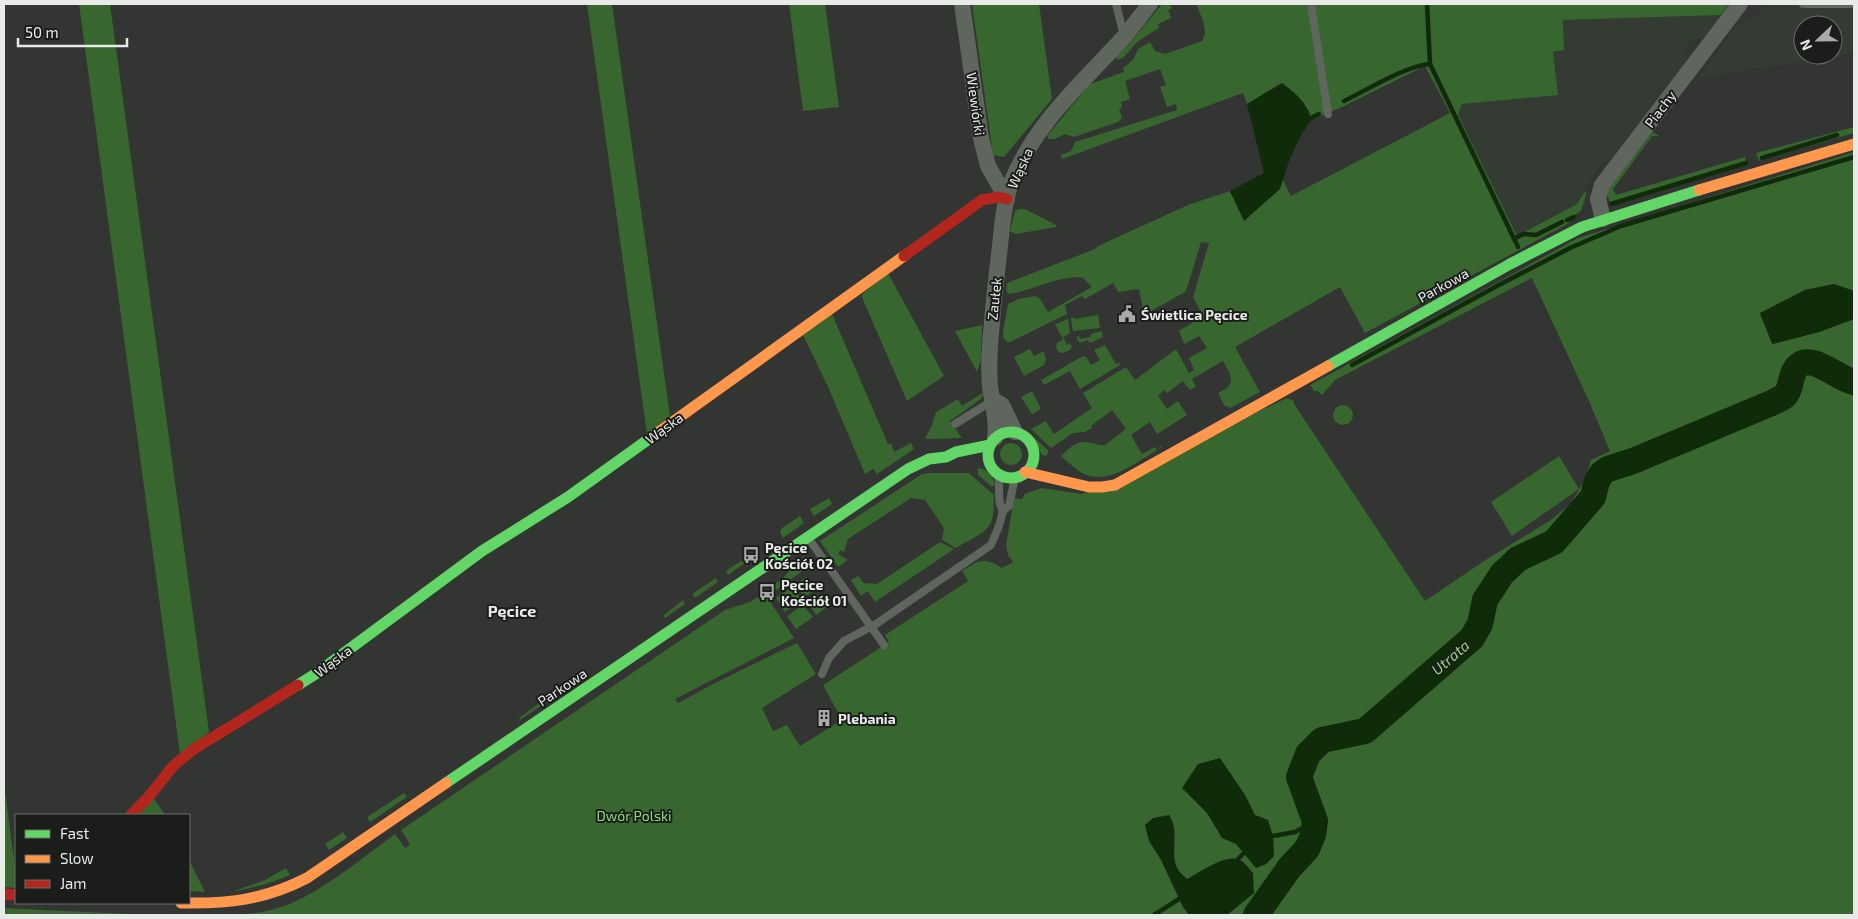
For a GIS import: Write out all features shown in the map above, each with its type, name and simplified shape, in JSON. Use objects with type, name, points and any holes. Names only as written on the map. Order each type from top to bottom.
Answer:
[{"type":"street","name":"Wiewiórki","points":[[962,4],[981,138],[988,166],[1007,198]]},
{"type":"street","name":"Wąska","points":[[133,814],[173,766],[194,749],[317,673],[482,551],[568,497],[982,200],[1007,198],[1011,184],[1032,140],[1057,108],[1124,36],[1150,4]]},
{"type":"street","name":"Piachy","points":[[1603,219],[1598,199],[1602,185],[1740,4]]},
{"type":"street","name":"Parkowa","points":[[1020,474],[1096,488],[1120,483],[1510,264],[1577,230],[1603,219],[1854,144]]},
{"type":"street","name":"Zaułek","points":[[992,442],[996,419],[992,407],[994,400],[990,385],[991,324],[1007,198]]},
{"type":"street","name":"Zaułek","points":[[994,400],[1002,405],[1015,432]]},
{"type":"street","points":[[978,464],[994,469],[1005,477],[1020,474],[1030,468],[1033,456],[1033,448],[1028,439],[1015,432],[1004,433],[992,442],[988,456],[994,469]]},
{"type":"street","name":"Parkowa","points":[[190,903],[221,904],[251,901],[285,890],[307,878],[912,467],[929,460],[946,457],[956,452],[992,442]]},
{"type":"street","points":[[1033,456],[1047,465],[1066,482]]},
{"type":"street","points":[[946,457],[956,462],[964,463]]},
{"type":"lane","points":[[1116,4],[1124,36]]},
{"type":"lane","points":[[1311,4],[1328,114]]},
{"type":"lane","points":[[1803,4],[1852,4]]},
{"type":"lane","points":[[955,424],[994,400]]},
{"type":"lane","points":[[994,469],[999,480],[999,504],[1002,511]]},
{"type":"lane","points":[[822,674],[826,663],[840,644],[870,627],[989,546],[994,537],[1002,511],[1009,506],[1020,474]]},
{"type":"lane","points":[[808,537],[884,645]]},
{"type":"shaded area","points":[[1764,4],[1854,4],[1854,53],[1843,55],[1843,15],[1793,15],[1793,63],[1698,78],[1735,28],[1764,9]]},
{"type":"shaded area","points":[[1726,15],[1710,36],[1689,40],[1684,52],[1689,55],[1690,62],[1675,82],[1669,83],[1610,160],[1601,163],[1577,204],[1517,236],[1458,115],[1461,104],[1558,95],[1553,52],[1564,50],[1563,20]]},
{"type":"shaded area","points":[[1282,83],[1304,103],[1311,120],[1300,137],[1289,161],[1280,189],[1244,221],[1230,191],[1264,173],[1247,104]]},
{"type":"shaded area","points":[[1834,284],[1854,291],[1854,319],[1819,332],[1772,344],[1760,313],[1805,290]]},
{"type":"shaded area","points":[[1220,758],[1245,795],[1255,815],[1268,820],[1273,836],[1274,856],[1266,864],[1256,868],[1236,844],[1222,838],[1207,813],[1182,788],[1198,764]]},
{"type":"shaded area","points":[[1169,815],[1174,829],[1174,858],[1180,872],[1187,879],[1214,864],[1229,859],[1242,861],[1253,873],[1254,893],[1227,915],[1189,915],[1183,907],[1161,860],[1149,841],[1145,825],[1153,818]]},
{"type":"green space","points":[[79,4],[110,4],[209,732],[180,754]]},
{"type":"green space","points":[[587,4],[612,4],[670,416],[647,434]]},
{"type":"green space","points":[[789,4],[825,4],[839,107],[803,111]]},
{"type":"green space","points":[[972,4],[1039,4],[1052,99],[1004,157],[993,155]]},
{"type":"green space","points":[[1162,4],[1170,4],[1172,8],[1168,10],[1171,18],[1158,24],[1159,28],[1137,42],[1123,58],[1117,60],[1116,56],[1129,44]]},
{"type":"green space","points":[[1195,4],[1729,4],[1721,15],[1563,20],[1564,50],[1553,52],[1558,95],[1462,104],[1458,115],[1517,236],[1577,204],[1584,193],[1587,192],[1581,211],[1568,219],[1569,223],[1365,333],[1340,287],[1235,347],[1260,392],[1230,408],[1224,405],[1218,393],[1227,388],[1231,382],[1230,374],[1223,361],[1192,379],[1196,386],[1190,390],[1183,381],[1167,393],[1164,390],[1158,396],[1167,409],[1178,401],[1187,415],[1157,434],[1149,420],[1150,422],[1131,435],[1142,454],[1155,447],[1157,450],[1162,447],[1136,464],[1116,473],[1096,477],[1086,475],[1061,456],[1081,442],[1105,445],[1126,429],[1112,410],[1091,426],[1092,428],[1085,432],[1073,433],[1051,448],[1031,429],[1046,421],[1054,434],[1092,408],[1083,393],[1126,367],[1135,380],[1176,349],[1189,373],[1194,370],[1189,358],[1207,348],[1199,336],[1184,344],[1179,331],[1203,316],[1193,297],[1209,243],[1201,242],[1185,292],[1144,315],[1139,289],[1118,292],[1113,283],[1085,299],[1082,296],[1065,305],[1067,314],[1008,343],[1003,337],[1003,332],[1008,304],[1019,299],[1035,296],[1040,299],[1048,312],[1092,287],[1082,277],[1073,277],[1009,294],[1006,291],[1007,283],[1095,249],[1188,205],[1230,191],[1244,220],[1283,180],[1291,196],[1450,113],[1425,66],[1311,120],[1309,111],[1282,83],[1247,104],[1243,93],[1062,159],[1061,155],[1071,151],[1075,142],[1177,110],[1176,104],[1167,107],[1160,87],[1166,85],[1160,69],[1125,81],[1130,99],[1121,102],[1122,108],[1119,109],[1122,118],[1118,122],[1074,137],[1065,134],[1055,139],[1049,139],[1047,136],[1090,84],[1124,72],[1123,68],[1133,60],[1138,49],[1150,42],[1155,51],[1165,54],[1202,41],[1205,28]]},
{"type":"green space","points":[[1854,127],[1854,133],[1759,161],[1756,153]]},
{"type":"green space","points":[[1653,132],[1659,136],[1652,136],[1613,189],[1616,195],[1745,157],[1747,165],[1612,205],[1608,198],[1608,190]]},
{"type":"green space","name":"Dwór Polski","points":[[1854,152],[1854,291],[1834,284],[1805,290],[1760,314],[1773,344],[1819,332],[1854,319],[1854,915],[240,915],[280,908],[306,896],[345,871],[395,834],[405,848],[410,844],[401,830],[725,610],[750,602],[762,594],[764,597],[772,591],[770,587],[782,579],[805,556],[810,558],[813,563],[767,597],[794,638],[675,699],[678,703],[797,643],[816,674],[762,708],[773,731],[787,725],[800,746],[842,720],[823,685],[889,642],[885,635],[968,581],[962,571],[982,561],[991,562],[1002,568],[1013,562],[1008,555],[1006,546],[1014,498],[1022,499],[1025,494],[1041,488],[1082,494],[1287,398],[1294,401],[1294,404],[1425,601],[1487,559],[1551,520],[1570,504],[1585,480],[1591,460],[1610,451],[1532,278],[1335,380],[1322,395],[1318,391],[1314,391],[1310,385],[1578,238]]},
{"type":"green space","points":[[1025,209],[1056,225],[1056,227],[1016,234],[1010,231],[1015,211]]},
{"type":"green space","points":[[888,273],[944,376],[907,401],[861,295]]},
{"type":"green space","points":[[832,314],[888,444],[891,443],[894,452],[911,443],[914,449],[877,474],[873,469],[865,474],[829,389],[803,335]]},
{"type":"green space","points":[[1098,315],[1100,328],[1073,331],[1071,318]]},
{"type":"green space","points":[[1068,319],[1070,333],[1063,337],[1067,345],[1070,343],[1072,347],[1063,353],[1058,352],[1057,343],[1063,339],[1055,324]]},
{"type":"green space","points":[[982,325],[981,360],[977,372],[955,331]]},
{"type":"green space","points":[[1102,331],[1103,337],[1090,343],[1088,340],[1080,343],[1076,337],[1079,336],[1080,339],[1091,337],[1091,334]]},
{"type":"green space","points":[[1105,345],[1116,364],[1119,362],[1120,365],[1080,389],[1070,371],[1044,385],[1041,380],[1083,356],[1086,357],[1091,365],[1100,360],[1094,350]]},
{"type":"green space","points":[[1030,349],[1034,356],[1044,352],[1046,359],[1044,365],[1024,376],[1014,357]]},
{"type":"green space","points":[[1032,391],[1041,409],[1032,414],[1021,397]]},
{"type":"green space","points":[[984,392],[981,399],[950,421],[962,438],[925,439],[936,412],[958,399],[962,406]]},
{"type":"green space","points":[[1343,405],[1350,408],[1353,415],[1350,422],[1343,425],[1336,422],[1333,415],[1336,408]]},
{"type":"green space","points":[[1031,435],[1049,451],[1046,456],[1042,455]]},
{"type":"green space","points":[[1007,443],[1015,443],[1022,450],[1022,458],[1015,465],[1007,465],[1000,458],[1000,450]]},
{"type":"green space","points":[[1559,456],[1579,489],[1512,536],[1491,502]]},
{"type":"green space","points":[[978,468],[990,474],[995,486],[991,486],[978,475]]},
{"type":"green space","points":[[926,473],[969,473],[994,495],[993,517],[987,528],[979,535],[956,548],[942,540],[944,528],[925,500],[911,498],[848,539],[844,552],[840,550],[838,554],[848,560],[838,567],[820,541]]},
{"type":"green space","points":[[829,498],[832,504],[814,516],[810,509]]},
{"type":"green space","points":[[800,516],[804,523],[783,538],[780,533],[782,528]]},
{"type":"green space","points":[[940,542],[954,549],[875,602],[868,591],[861,596],[851,580],[858,576],[864,583],[877,584]]},
{"type":"green space","points":[[747,557],[749,560],[728,575],[726,571]]},
{"type":"green space","points":[[806,577],[814,591],[804,597],[795,584]]},
{"type":"green space","points":[[716,578],[718,582],[695,598],[692,594]]},
{"type":"green space","points":[[793,586],[800,597],[800,601],[785,612],[776,598]]},
{"type":"green space","points":[[817,594],[826,608],[816,615],[808,603]]},
{"type":"green space","points":[[683,600],[685,604],[665,618],[663,616]]},
{"type":"green space","points":[[803,605],[813,617],[796,629],[787,616]]},
{"type":"green space","points":[[547,693],[551,699],[520,720],[519,718],[545,699]]},
{"type":"green space","points":[[4,784],[15,867],[15,888],[4,887]]},
{"type":"green space","points":[[404,793],[407,797],[370,822],[367,817]]},
{"type":"green space","points":[[153,797],[164,814],[139,814]]},
{"type":"green space","points":[[343,832],[347,838],[329,850],[325,844]]},
{"type":"green space","points":[[190,862],[205,892],[190,891]]},
{"type":"green space","points":[[286,868],[290,875],[261,885],[231,892],[265,880]]},
{"type":"green space","points":[[4,908],[22,909],[155,915],[4,915]]},
{"type":"waterway","points":[[1427,4],[1430,64],[1518,247]]},
{"type":"waterway","points":[[1344,101],[1409,69],[1430,64]]},
{"type":"waterway","points":[[1311,118],[1319,114]]},
{"type":"waterway","points":[[1762,158],[1837,135]]},
{"type":"waterway","points":[[1352,365],[1570,248],[1621,226],[1854,157]]},
{"type":"waterway","points":[[1611,204],[1746,163]]},
{"type":"waterway","points":[[1567,220],[1574,217]]},
{"type":"waterway","points":[[1514,239],[1523,234],[1536,235],[1562,222]]},
{"type":"waterway","name":"Utrata","points":[[1256,915],[1290,867],[1307,849],[1313,835],[1315,821],[1299,777],[1308,754],[1322,740],[1365,731],[1472,638],[1480,624],[1485,600],[1502,574],[1518,559],[1554,542],[1593,497],[1597,481],[1602,473],[1782,398],[1789,389],[1793,373],[1803,363],[1817,364],[1854,382]]},
{"type":"waterway","points":[[1273,836],[1295,832],[1315,821]]},
{"type":"waterway","points":[[1238,859],[1243,854]]},
{"type":"waterway","points":[[1154,915],[1179,899]]},
{"type":"traffic: fast","points":[[1328,366],[1510,264],[1582,227],[1699,190]]},
{"type":"traffic: fast","points":[[298,685],[482,551],[568,497],[660,431]]},
{"type":"traffic: fast","points":[[1011,432],[1024,436],[1030,442],[1034,455],[1030,468],[1024,474],[1011,478],[998,474],[992,468],[988,455],[992,442],[998,436],[1011,432]]},
{"type":"traffic: fast","points":[[446,783],[908,469],[929,459],[946,457],[956,452],[990,445]]},
{"type":"traffic: slow","points":[[1699,190],[1854,144]]},
{"type":"traffic: slow","points":[[660,431],[904,256]]},
{"type":"traffic: slow","points":[[1025,472],[1089,487],[1115,485],[1328,366]]},
{"type":"traffic: slow","points":[[190,903],[214,903],[261,896],[307,878],[446,783]]},
{"type":"traffic: jam","points":[[904,256],[982,200],[998,197],[1007,199]]},
{"type":"traffic: jam","points":[[132,814],[173,766],[194,749],[298,685]]},
{"type":"traffic: jam","points":[[4,894],[15,895]]},
{"type":"place","name":"Świetlica Pęcice","points":[[1127,314]]},
{"type":"place","name":"Pęcice Kościół 02","points":[[751,555]]},
{"type":"place","name":"Pęcice Kościół 01","points":[[767,592]]},
{"type":"place","name":"Plebania","points":[[824,718]]},
{"type":"district","name":"Pęcice","points":[[512,610]]}]
